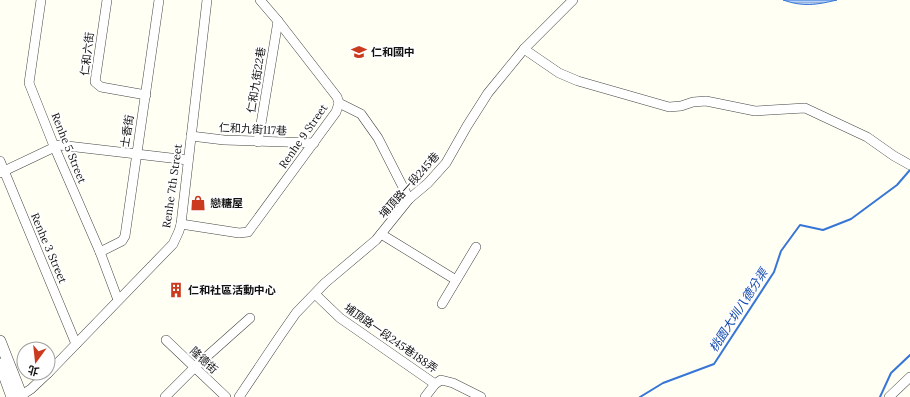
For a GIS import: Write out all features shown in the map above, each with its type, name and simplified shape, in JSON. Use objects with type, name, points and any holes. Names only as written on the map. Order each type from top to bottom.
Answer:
[{"type":"street","name":"Renhe 5 Street","points":[[41,0],[29,83],[54,146],[100,252],[118,300]]},
{"type":"street","name":"仁和六街","points":[[106,0],[95,82],[101,88],[146,95]]},
{"type":"street","name":"士香街","points":[[100,252],[122,241],[125,236],[159,0]]},
{"type":"street","name":"Renhe 7th Street","points":[[56,365],[173,244],[179,231],[207,0]]},
{"type":"street","name":"Renhe 9 Street","points":[[181,224],[239,233],[248,232],[336,112],[339,103],[337,97],[260,0]]},
{"type":"street","name":"埔頂路一段245巷","points":[[239,397],[296,313],[325,283],[376,240],[408,199],[428,183],[446,163],[467,126],[488,94],[524,49],[573,0]]},
{"type":"street","name":"仁和九街22巷","points":[[258,142],[278,22]]},
{"type":"street","points":[[524,49],[558,73],[578,81],[669,107],[706,101],[755,111],[806,108],[867,137],[910,165]]},
{"type":"street","points":[[339,103],[361,114],[366,120],[378,138],[408,199]]},
{"type":"street","name":"仁和九街117巷","points":[[191,136],[258,142],[314,143]]},
{"type":"street","points":[[2,172],[54,146],[59,145],[188,160]]},
{"type":"street","name":"Renhe 3 Street","points":[[0,161],[2,172],[76,344]]},
{"type":"street","points":[[381,234],[456,280]]},
{"type":"street","points":[[442,304],[476,247]]},
{"type":"street","name":"埔頂路一段245巷188弄","points":[[315,294],[340,318],[435,384],[441,380],[453,383],[481,397]]},
{"type":"street","points":[[165,397],[195,367],[250,318]]},
{"type":"street","name":"隆德街","points":[[166,340],[226,397]]},
{"type":"street","points":[[0,341],[19,397]]},
{"type":"street","points":[[0,364],[19,397]]},
{"type":"street","points":[[889,397],[910,377]]},
{"type":"street","name":"Renhe 7th Street","points":[[19,397],[40,381]]},
{"type":"street","points":[[425,397],[435,384]]},
{"type":"water","points":[[783,0],[837,0],[823,3],[797,4]]},
{"type":"waterway","name":"桃園大圳八德分渠","points":[[640,397],[663,383],[714,364],[774,272],[781,251],[800,225],[823,230],[851,219],[897,185],[910,170]]},
{"type":"waterway","points":[[880,397],[891,373],[910,355]]},
{"type":"place","name":"仁和國中","points":[[359,52]]},
{"type":"place","name":"戀糖屋","points":[[198,203]]},
{"type":"place","name":"仁和社區活動中心","points":[[176,290]]}]
